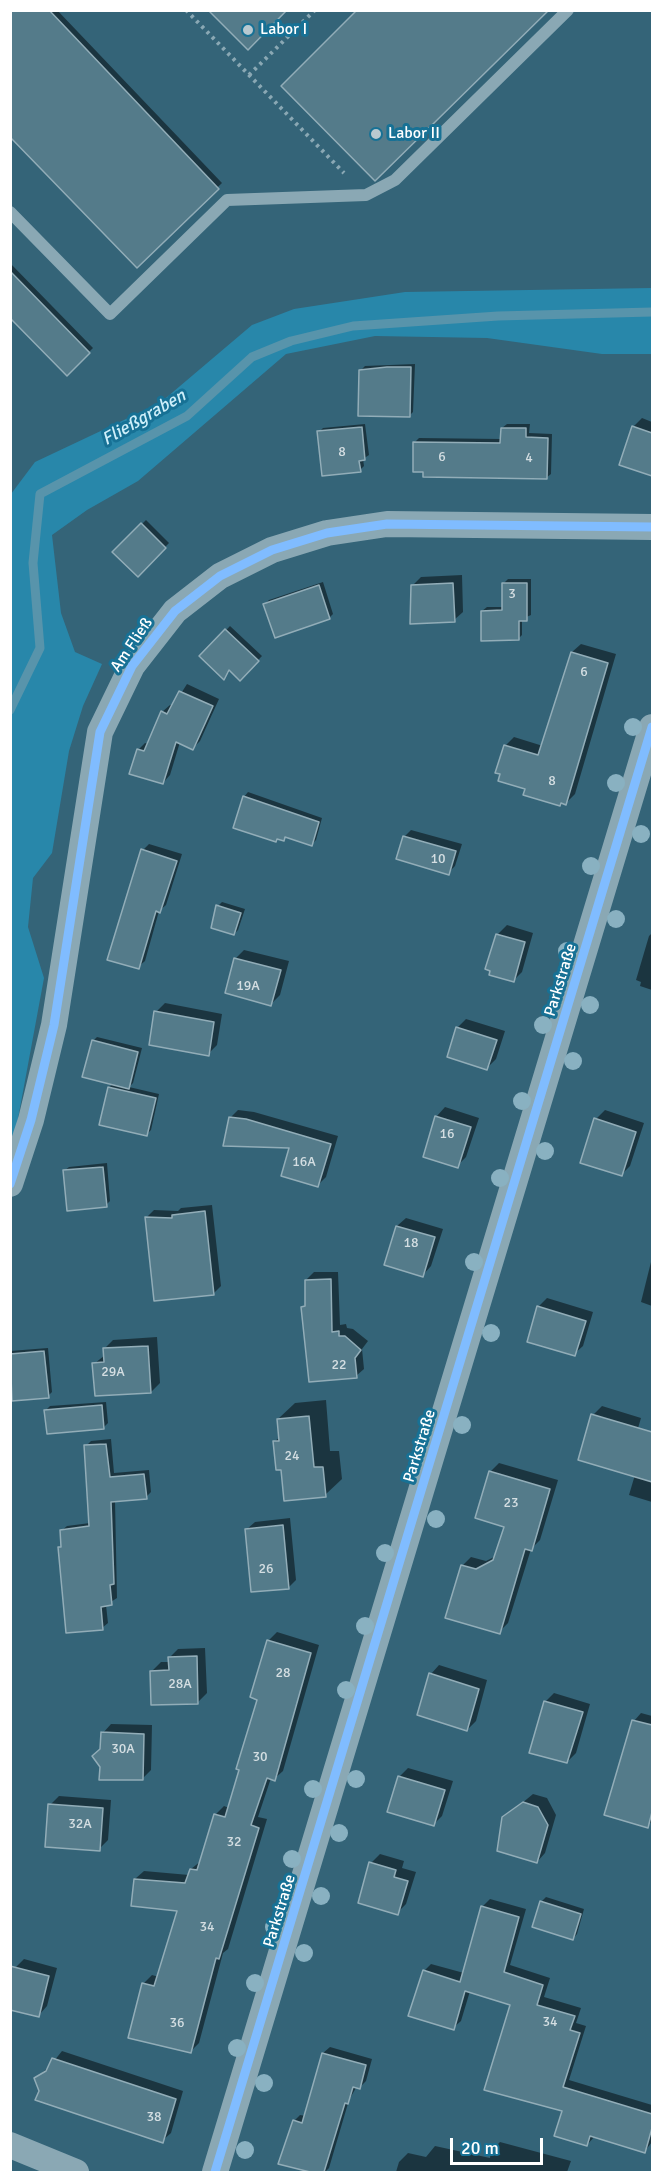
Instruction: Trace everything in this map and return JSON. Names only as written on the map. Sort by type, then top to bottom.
[{"type":"street","name":"Am Fließ","points":[[10,1184],[31,1120],[54,1025],[100,732],[132,666],[175,611],[219,576],[272,550],[327,533],[387,524],[652,527]]},
{"type":"street","name":"Parkstraße","points":[[215,2172],[652,727]]},
{"type":"street","points":[[10,2145],[76,2172]]},
{"type":"lane","points":[[10,212],[110,314],[227,200],[366,195],[395,180],[568,10]]},
{"type":"path","points":[[186,10],[366,195]]},
{"type":"path","points":[[249,75],[315,10]]},
{"type":"shaded area","points":[[652,288],[652,354],[602,354],[487,338],[375,336],[286,354],[138,481],[87,510],[52,535],[61,613],[75,652],[102,664],[83,706],[69,751],[52,853],[33,878],[28,927],[44,978],[17,1124],[11,1142],[11,494],[35,462],[160,403],[252,325],[294,309],[405,292]]},
{"type":"building","points":[[10,10],[49,10],[219,189],[137,268],[10,137]]},
{"type":"building","name":"Labor I","points":[[208,10],[287,10],[248,50]]},
{"type":"building","name":"Labor II","points":[[357,10],[549,10],[375,181],[281,86]]},
{"type":"building","points":[[10,271],[90,353],[67,376],[10,318]]},
{"type":"building","points":[[411,367],[410,417],[358,416],[359,370]]},
{"type":"building","points":[[632,426],[652,433],[652,476],[619,465]]},
{"type":"building","points":[[362,427],[365,460],[359,461],[361,472],[322,476],[317,431]]},
{"type":"building","points":[[501,428],[526,428],[526,437],[548,438],[547,479],[423,477],[423,472],[413,472],[413,442],[500,443]]},
{"type":"building","points":[[141,523],[166,548],[138,577],[112,552]]},
{"type":"building","points":[[453,583],[455,622],[410,624],[411,585]]},
{"type":"building","points":[[502,583],[527,583],[527,621],[519,621],[519,640],[481,641],[481,611],[502,610]]},
{"type":"building","points":[[319,585],[330,619],[275,638],[263,604]]},
{"type":"building","points":[[225,629],[259,661],[240,681],[229,670],[224,680],[199,656]]},
{"type":"building","points":[[571,652],[608,663],[566,805],[561,803],[560,806],[523,795],[525,789],[498,781],[500,774],[495,773],[504,745],[538,755]]},
{"type":"building","points":[[179,691],[213,706],[193,750],[176,742],[163,784],[129,774],[137,749],[144,751],[161,711],[167,714]]},
{"type":"building","points":[[243,796],[319,822],[312,846],[285,837],[284,841],[277,839],[276,842],[233,828]]},
{"type":"building","points":[[403,836],[456,851],[449,875],[396,859]]},
{"type":"building","points":[[141,849],[177,861],[160,913],[156,911],[139,969],[107,960]]},
{"type":"building","points":[[216,905],[241,913],[234,935],[211,928]]},
{"type":"building","points":[[496,934],[525,942],[514,982],[489,975],[490,971],[485,969]]},
{"type":"building","points":[[234,958],[281,970],[271,1006],[225,993]]},
{"type":"building","points":[[154,1011],[214,1022],[209,1056],[149,1045]]},
{"type":"building","points":[[456,1027],[497,1040],[487,1070],[447,1057]]},
{"type":"building","points":[[92,1040],[138,1052],[129,1089],[82,1077]]},
{"type":"building","points":[[108,1087],[156,1098],[147,1136],[99,1125]]},
{"type":"building","points":[[435,1116],[471,1127],[458,1168],[423,1157]]},
{"type":"building","points":[[229,1117],[246,1119],[331,1144],[318,1187],[281,1176],[289,1148],[223,1146]]},
{"type":"building","points":[[594,1118],[636,1132],[622,1176],[580,1163]]},
{"type":"building","points":[[103,1167],[107,1207],[67,1211],[63,1170]]},
{"type":"building","points":[[205,1211],[214,1295],[154,1301],[145,1217],[172,1218],[172,1215]]},
{"type":"building","points":[[396,1226],[435,1237],[423,1277],[384,1265]]},
{"type":"building","points":[[331,1279],[332,1332],[339,1331],[339,1336],[345,1336],[361,1350],[355,1358],[357,1378],[309,1382],[301,1307],[305,1306],[305,1280]]},
{"type":"building","points":[[537,1306],[586,1321],[575,1356],[527,1342]]},
{"type":"building","points":[[148,1346],[151,1393],[95,1396],[92,1363],[104,1362],[103,1348]]},
{"type":"building","points":[[44,1351],[49,1398],[12,1401],[10,1354]]},
{"type":"building","points":[[102,1405],[104,1429],[47,1434],[44,1410]]},
{"type":"building","points":[[591,1414],[652,1432],[652,1482],[578,1460]]},
{"type":"building","points":[[309,1416],[314,1467],[323,1467],[326,1497],[284,1501],[281,1470],[276,1470],[273,1441],[279,1441],[277,1419]]},
{"type":"building","points":[[106,1444],[110,1477],[144,1474],[147,1499],[111,1502],[114,1584],[110,1585],[112,1605],[101,1607],[103,1630],[66,1633],[58,1547],[61,1547],[60,1530],[89,1526],[84,1445]]},
{"type":"building","points":[[489,1471],[550,1489],[532,1551],[525,1549],[500,1634],[445,1618],[461,1565],[476,1569],[493,1560],[504,1527],[475,1518]]},
{"type":"building","points":[[283,1525],[289,1589],[251,1592],[245,1529]]},
{"type":"building","points":[[267,1640],[311,1653],[275,1781],[267,1778],[251,1825],[259,1828],[219,1959],[216,1958],[191,2053],[128,2038],[142,1983],[154,1986],[177,1911],[131,1906],[134,1879],[185,1883],[190,1869],[197,1870],[214,1814],[225,1817],[239,1770],[236,1769],[257,1700],[250,1697]]},
{"type":"building","points":[[197,1656],[198,1704],[151,1705],[150,1671],[169,1670],[168,1657]]},
{"type":"building","points":[[429,1673],[479,1689],[467,1731],[417,1715]]},
{"type":"building","points":[[544,1701],[583,1712],[567,1763],[529,1753]]},
{"type":"building","points":[[632,1720],[652,1725],[652,1812],[648,1828],[604,1815]]},
{"type":"building","points":[[101,1732],[144,1734],[143,1780],[99,1780],[100,1767],[92,1756],[100,1749]]},
{"type":"building","points":[[398,1776],[445,1790],[434,1826],[387,1812]]},
{"type":"building","points":[[523,1802],[538,1807],[548,1825],[537,1863],[497,1851],[502,1817]]},
{"type":"building","points":[[48,1804],[103,1808],[100,1851],[45,1847]]},
{"type":"building","points":[[369,1862],[396,1870],[394,1877],[408,1881],[398,1915],[358,1903]]},
{"type":"building","points":[[540,1901],[581,1914],[573,1940],[532,1927]]},
{"type":"building","points":[[481,1906],[519,1917],[504,1972],[543,1985],[537,2005],[575,2016],[570,2030],[580,2033],[563,2087],[652,2114],[652,2128],[645,2153],[590,2136],[587,2146],[554,2136],[562,2111],[484,2090],[510,2005],[465,1991],[454,2030],[408,2016],[423,1970],[460,1982]]},
{"type":"building","points":[[10,1966],[49,1976],[39,2017],[10,2010]]},
{"type":"building","points":[[322,2053],[366,2065],[360,2089],[353,2087],[348,2104],[345,2103],[324,2172],[310,2172],[278,2164],[293,2120],[302,2123]]},
{"type":"building","points":[[52,2058],[176,2099],[163,2143],[35,2100],[39,2091],[34,2078],[46,2071]]},
{"type":"waterway","name":"Fließgraben","points":[[10,710],[40,648],[33,563],[40,494],[187,416],[252,357],[291,341],[353,326],[498,316],[652,312]]},
{"type":"cycle path","points":[[10,1184],[31,1120],[54,1025],[100,732],[132,666],[175,611],[220,576],[272,550],[327,533],[387,524],[652,527]]},
{"type":"cycle path","points":[[215,2172],[652,727]]},
{"type":"place","name":"Labor I","points":[[248,30]]},
{"type":"place","name":"Labor II","points":[[376,134]]}]
